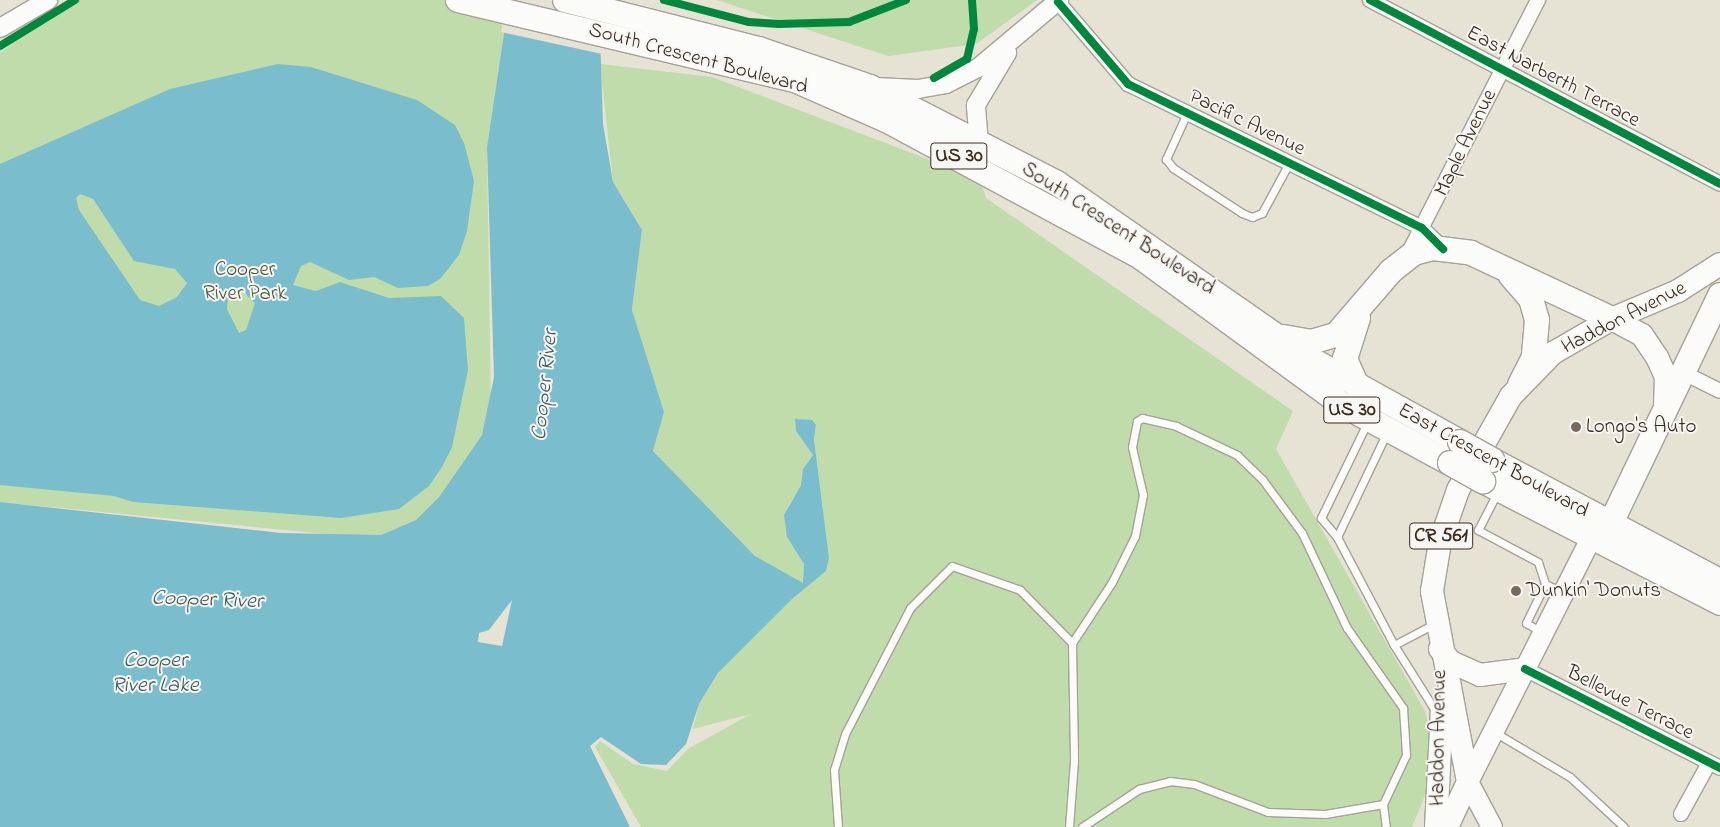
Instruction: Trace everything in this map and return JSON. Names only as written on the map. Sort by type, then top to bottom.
[{"type":"highway","name":"South Crescent Boulevard","points":[[458,0],[624,37],[796,81],[944,148],[1142,258],[1267,340]]},
{"type":"highway","name":"South Crescent Boulevard","points":[[565,0],[759,48],[870,87],[1056,183],[1246,315]]},
{"type":"highway","points":[[1267,340],[1298,342],[1324,340],[1346,327],[1405,258],[1444,249],[1471,253],[1612,319]]},
{"type":"highway","points":[[1505,270],[1531,299],[1538,320],[1534,357],[1520,385]]},
{"type":"highway","points":[[1610,525],[1720,295]]},
{"type":"highway","points":[[1357,386],[1345,360],[1362,307]]},
{"type":"highway","name":"East Crescent Boulevard","points":[[1246,315],[1267,340],[1379,424],[1455,452]]},
{"type":"highway","name":"East Crescent Boulevard","points":[[1267,340],[1357,386],[1491,477],[1591,539],[1720,602]]},
{"type":"highway","name":"East Crescent Boulevard","points":[[1491,477],[1610,525],[1720,581]]},
{"type":"main road","name":"Haddon Avenue","points":[[1446,827],[1468,782],[1440,649],[1436,623],[1433,571],[1447,518],[1488,432],[1520,385],[1553,353],[1612,319],[1678,291],[1720,264]]},
{"type":"main road","points":[[1612,319],[1642,335],[1657,357],[1666,377],[1665,408]]},
{"type":"main road","points":[[1657,357],[1682,372]]},
{"type":"main road","points":[[1492,827],[1468,782],[1494,733],[1542,632],[1591,539]]},
{"type":"main road","name":"Haddon Avenue","points":[[1436,827],[1442,721],[1440,649]]},
{"type":"main road","points":[[1440,649],[1451,662],[1480,676],[1525,669]]},
{"type":"street","points":[[0,28],[48,0]]},
{"type":"street","name":"East Narberth Terrace","points":[[1370,0],[1720,184]]},
{"type":"street","name":"Maple Avenue","points":[[1405,258],[1538,0]]},
{"type":"street","points":[[870,87],[918,89],[946,84],[978,68],[1017,38],[1058,1]]},
{"type":"street","name":"Pacific Avenue","points":[[1058,1],[1128,84],[1422,228],[1444,249]]},
{"type":"street","points":[[979,142],[976,105],[1017,38]]},
{"type":"street","points":[[1682,372],[1720,391]]},
{"type":"street","name":"Bellevue Terrace","points":[[1525,669],[1715,766]]},
{"type":"street","points":[[1681,814],[1715,766]]},
{"type":"lane","points":[[1187,113],[1166,158],[1173,168],[1242,213],[1252,216],[1262,212],[1289,163]]},
{"type":"lane","points":[[1069,827],[1074,761],[1072,643],[1112,582],[1135,536],[1143,494],[1132,447],[1137,421],[1142,418],[1176,426],[1237,455],[1262,479],[1302,532],[1347,628],[1403,708],[1406,755],[1383,804],[1386,827]]},
{"type":"lane","points":[[1337,537],[1379,424]]},
{"type":"lane","points":[[1379,424],[1321,518],[1337,537],[1394,645],[1442,721]]},
{"type":"lane","points":[[1491,477],[1478,530],[1538,562],[1545,584],[1526,623],[1542,632]]},
{"type":"lane","points":[[838,827],[834,770],[845,734],[910,608],[932,582],[952,566],[1020,590],[1072,643]]},
{"type":"lane","points":[[1545,584],[1563,592]]},
{"type":"lane","points":[[1394,645],[1436,623]]},
{"type":"lane","points":[[1494,733],[1570,777],[1624,827]]},
{"type":"lane","points":[[1082,827],[1139,789],[1170,781],[1194,784],[1268,812],[1325,814],[1383,804]]},
{"type":"green space","name":"Cooper River Park","points":[[71,0],[509,0],[487,147],[491,410],[482,435],[439,497],[416,520],[381,535],[357,537],[0,502],[0,53]]},
{"type":"green space","points":[[717,0],[1037,0],[976,44],[888,56]]},
{"type":"green space","points":[[600,64],[712,77],[980,179],[986,198],[1293,411],[1276,449],[1425,711],[1438,764],[1412,827],[641,827],[595,747],[600,741],[633,764],[667,771],[688,749],[751,714],[693,729],[699,704],[718,673],[792,598],[826,571],[829,558],[814,439],[816,425],[796,431],[813,455],[803,469],[801,485],[788,507],[806,574],[806,581],[799,584],[755,556],[653,451],[664,412],[632,310],[642,230],[613,182]]},
{"type":"water","name":"Cooper River Lake","points":[[509,0],[599,6],[603,124],[613,182],[642,230],[632,310],[664,412],[653,451],[755,556],[803,583],[804,564],[787,537],[784,515],[801,485],[803,469],[813,455],[796,431],[795,419],[812,420],[816,425],[814,439],[829,558],[826,571],[792,599],[718,673],[699,704],[686,744],[666,765],[641,764],[601,737],[590,746],[630,827],[0,827],[0,502],[281,533],[381,535],[416,520],[439,497],[482,435],[494,377],[487,147]],"holes":[[[512,600],[502,646],[478,642],[479,633],[489,630]]]},
{"type":"water","name":"Cooper River Park","points":[[278,64],[311,67],[417,100],[455,125],[464,143],[474,181],[467,231],[459,255],[440,279],[428,286],[398,288],[374,277],[349,280],[310,262],[301,266],[293,285],[316,291],[340,282],[389,298],[441,296],[464,318],[468,370],[452,447],[442,467],[429,486],[399,509],[341,518],[133,502],[114,496],[0,485],[0,164],[170,89]],"holes":[[[80,194],[93,199],[134,261],[175,269],[187,283],[177,297],[159,306],[140,300],[79,210],[76,198]],[[234,292],[244,292],[255,303],[246,330],[239,333],[227,309],[228,296]]]},
{"type":"pier","points":[[507,0],[602,0],[602,54],[501,32]]},
{"type":"cycle path","points":[[0,46],[75,0]]},
{"type":"cycle path","points":[[664,0],[749,22],[779,24],[849,22],[906,0]]},
{"type":"cycle path","points":[[934,78],[967,59],[974,29],[972,0]]},
{"type":"cycle path","points":[[1370,0],[1720,184]]},
{"type":"cycle path","points":[[1058,2],[1128,84],[1422,228],[1443,249]]},
{"type":"cycle path","points":[[1525,669],[1720,768]]},
{"type":"place","name":"Longo's Auto","points":[[1576,427]]},
{"type":"place","name":"Dunkin' Donuts","points":[[1516,591]]},
{"type":"water label","name":"Cooper River","points":[[546,385]]},
{"type":"water label","name":"Cooper River","points":[[207,601]]}]
